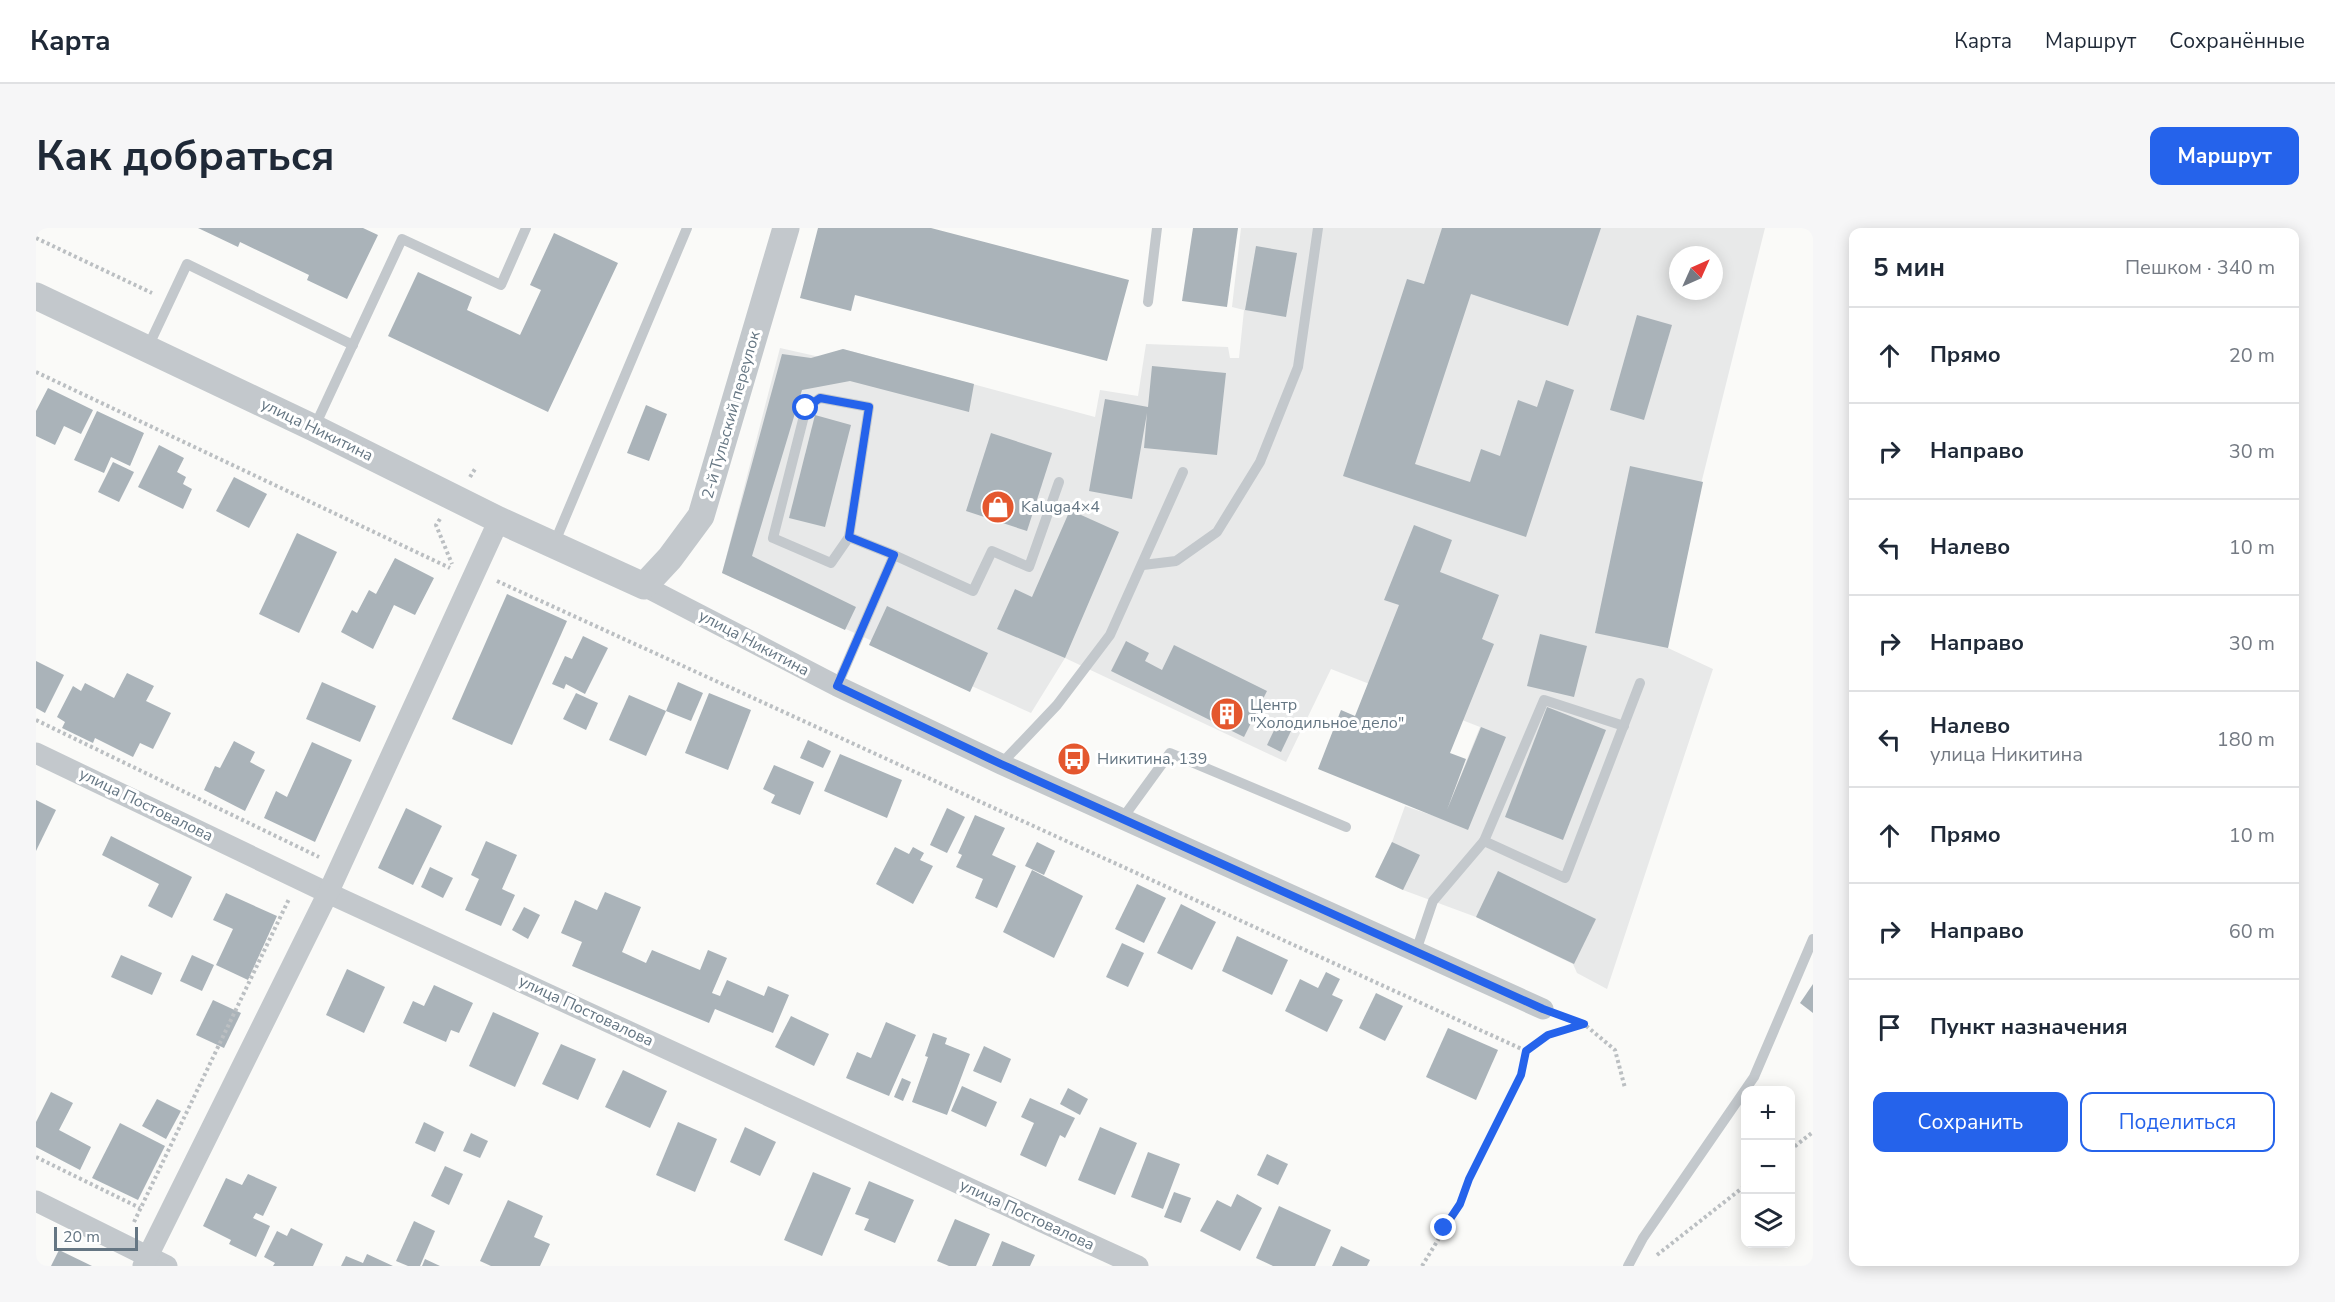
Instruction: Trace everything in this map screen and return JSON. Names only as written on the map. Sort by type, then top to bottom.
[{"type":"street","name":"2-й Тульский переулок","points":[[644,586],[670,558],[701,516],[786,228]]},
{"type":"street","name":"улица Никитина","points":[[36,296],[314,428],[499,520],[644,586],[837,686],[1001,764],[1543,1009]]},
{"type":"street","points":[[145,1261],[328,893],[499,520]]},
{"type":"street","name":"улица Постовалова","points":[[36,753],[328,893],[1138,1266]]},
{"type":"street","points":[[36,1201],[145,1261],[166,1266]]},
{"type":"lane","points":[[314,428],[402,239],[501,285],[526,228]]},
{"type":"lane","points":[[554,544],[687,228]]},
{"type":"lane","points":[[1148,302],[1157,228]]},
{"type":"lane","points":[[1143,565],[1176,561],[1217,532],[1260,462],[1298,367],[1318,228]]},
{"type":"lane","points":[[147,349],[188,264],[353,345]]},
{"type":"lane","points":[[820,398],[869,407],[849,537],[831,563],[773,538],[806,408],[820,398]]},
{"type":"lane","points":[[1001,764],[1057,705],[1110,635],[1183,472]]},
{"type":"lane","points":[[849,537],[973,591],[992,552],[1029,567],[1059,482]]},
{"type":"lane","points":[[837,686],[894,555]]},
{"type":"lane","points":[[1485,842],[1565,879],[1640,683]]},
{"type":"lane","points":[[1416,951],[1433,901],[1485,842],[1544,700],[1624,726]]},
{"type":"lane","points":[[1122,819],[1170,753],[1346,827]]},
{"type":"lane","points":[[1628,1266],[1643,1238],[1754,1077],[1813,939]]},
{"type":"path","points":[[36,238],[160,297]]},
{"type":"path","points":[[36,372],[455,570],[477,571],[1526,1051]]},
{"type":"path","points":[[36,720],[325,860]]},
{"type":"path","points":[[1543,1009],[1584,1024],[1615,1050],[1625,1088]]},
{"type":"path","points":[[1422,1266],[1460,1204],[1469,1179],[1521,1075],[1526,1051],[1548,1035],[1584,1024]]},
{"type":"path","points":[[1795,1147],[1813,1132]]},
{"type":"path","points":[[36,1157],[140,1208]]},
{"type":"path","points":[[1656,1256],[1741,1189]]},
{"type":"shaded area","points":[[1241,228],[1765,228],[1694,512],[1676,519],[1668,648],[1713,669],[1607,989],[1577,973],[1573,964],[1476,917],[1375,877],[1392,842],[1405,806],[1443,819],[1480,727],[1331,669],[1286,762],[1065,658],[1031,713],[722,573],[780,348],[820,357],[843,349],[1095,417],[1100,390],[1138,396],[1146,344],[1228,347],[1230,358],[1239,358],[1244,310],[1232,307]]},
{"type":"building","points":[[198,228],[363,228],[378,235],[347,299],[307,280],[309,275],[240,242],[238,247]]},
{"type":"building","points":[[818,228],[931,228],[1129,280],[1107,361],[855,295],[851,311],[800,298]]},
{"type":"building","points":[[1193,228],[1238,228],[1227,307],[1182,301]]},
{"type":"building","points":[[1442,228],[1601,228],[1568,326],[1471,294],[1415,464],[1470,482],[1481,449],[1500,456],[1518,400],[1537,407],[1546,380],[1574,390],[1526,537],[1343,476],[1407,279],[1424,284]]},
{"type":"building","points":[[554,233],[618,263],[548,412],[388,336],[418,272],[472,297],[467,310],[520,335],[541,290],[530,285]]},
{"type":"building","points":[[1256,246],[1297,253],[1286,317],[1245,310]]},
{"type":"building","points":[[1637,315],[1672,325],[1644,420],[1610,410]]},
{"type":"building","points":[[843,349],[974,384],[969,412],[850,381],[802,390],[752,556],[856,607],[845,630],[722,573],[782,354],[811,358]]},
{"type":"building","points":[[1152,366],[1226,373],[1217,455],[1144,448],[1147,413],[1132,499],[1089,491],[1105,399],[1148,407]]},
{"type":"building","points":[[48,388],[93,410],[81,434],[64,426],[55,445],[36,436],[36,411]]},
{"type":"building","points":[[646,405],[667,414],[649,461],[627,453]]},
{"type":"building","points":[[97,411],[144,433],[130,466],[111,457],[104,473],[74,460]]},
{"type":"building","points":[[815,415],[851,425],[825,527],[789,518]]},
{"type":"building","points":[[991,433],[1052,453],[1027,531],[966,511]]},
{"type":"building","points":[[159,445],[184,458],[177,472],[186,477],[183,484],[192,489],[183,509],[138,487]]},
{"type":"building","points":[[113,462],[134,472],[119,502],[98,492]]},
{"type":"building","points":[[1630,466],[1703,482],[1668,648],[1595,633]]},
{"type":"building","points":[[234,477],[267,494],[249,528],[216,511]]},
{"type":"building","points":[[1070,510],[1119,532],[1065,658],[997,629],[1015,589],[1032,597]]},
{"type":"building","points":[[1414,525],[1452,540],[1440,572],[1499,595],[1482,639],[1494,644],[1450,753],[1466,759],[1447,810],[1481,727],[1506,737],[1468,830],[1318,769],[1341,710],[1355,716],[1399,605],[1384,600]]},
{"type":"building","points":[[297,533],[337,552],[299,633],[259,614]]},
{"type":"building","points":[[395,558],[434,578],[415,615],[394,605],[373,649],[341,632],[352,610],[357,613],[369,590],[376,594]]},
{"type":"building","points":[[507,594],[567,621],[512,745],[452,719]]},
{"type":"building","points":[[887,606],[988,653],[970,692],[869,645]]},
{"type":"building","points":[[1540,634],[1587,646],[1574,697],[1527,686]]},
{"type":"building","points":[[583,636],[608,648],[585,694],[566,684],[564,689],[552,684],[565,656],[572,659]]},
{"type":"building","name":"Центр \"Холодильное дело\"","points":[[1126,641],[1149,653],[1145,661],[1162,670],[1174,645],[1267,691],[1244,737],[1111,671]]},
{"type":"building","points":[[36,661],[64,675],[45,713],[36,708]]},
{"type":"building","points":[[127,673],[154,686],[146,701],[171,713],[153,749],[140,743],[133,757],[95,738],[93,743],[62,728],[65,722],[57,717],[73,686],[81,691],[85,683],[114,698]]},
{"type":"building","points":[[322,682],[376,706],[360,742],[306,719]]},
{"type":"building","points":[[678,682],[703,693],[691,721],[666,711]]},
{"type":"building","points":[[576,693],[598,703],[586,730],[563,719]]},
{"type":"building","points":[[709,693],[751,710],[728,770],[685,753]]},
{"type":"building","points":[[629,695],[666,711],[646,756],[609,740]]},
{"type":"building","points":[[1547,707],[1606,730],[1563,840],[1505,817]]},
{"type":"building","points":[[1277,724],[1291,731],[1281,752],[1267,745]]},
{"type":"building","points":[[808,740],[831,751],[823,768],[800,758]]},
{"type":"building","points":[[234,741],[255,752],[250,762],[265,770],[245,811],[204,790],[215,766],[220,768]]},
{"type":"building","points":[[312,742],[352,760],[315,842],[264,818],[276,791],[287,797]]},
{"type":"building","points":[[840,754],[902,780],[887,818],[824,791]]},
{"type":"building","points":[[774,765],[814,782],[800,815],[771,803],[775,795],[763,789]]},
{"type":"building","points":[[36,800],[56,810],[36,851]]},
{"type":"building","points":[[406,808],[442,826],[413,885],[378,868]]},
{"type":"building","points":[[947,808],[965,817],[947,853],[930,845]]},
{"type":"building","points":[[975,815],[1005,828],[992,855],[1016,866],[997,908],[975,898],[983,879],[956,867],[962,855],[958,853]]},
{"type":"building","points":[[111,836],[192,877],[172,918],[148,906],[159,884],[102,855]]},
{"type":"building","points":[[486,841],[517,855],[502,889],[515,895],[501,926],[465,910],[479,879],[471,875]]},
{"type":"building","points":[[1037,842],[1055,851],[1044,875],[1025,866]]},
{"type":"building","points":[[1392,842],[1420,855],[1403,890],[1375,877]]},
{"type":"building","points":[[895,847],[909,854],[913,847],[924,853],[920,860],[933,866],[913,904],[876,884]]},
{"type":"building","points":[[430,867],[453,878],[443,898],[421,887]]},
{"type":"building","points":[[1032,870],[1083,896],[1054,958],[1003,932]]},
{"type":"building","points":[[1498,871],[1596,919],[1574,964],[1476,917]]},
{"type":"building","points":[[1137,884],[1166,898],[1144,943],[1115,929]]},
{"type":"building","points":[[605,892],[641,907],[622,952],[646,963],[652,950],[700,970],[708,950],[727,958],[712,993],[720,996],[727,980],[764,996],[768,986],[789,995],[773,1033],[715,1009],[709,1023],[572,966],[582,942],[561,933],[575,900],[597,910]]},
{"type":"building","points":[[226,893],[277,916],[248,980],[216,965],[233,929],[213,920]]},
{"type":"building","points":[[1181,904],[1216,922],[1192,970],[1157,953]]},
{"type":"building","points":[[524,907],[540,915],[528,939],[512,930]]},
{"type":"building","points":[[1237,936],[1288,960],[1272,995],[1222,971]]},
{"type":"building","points":[[1122,943],[1144,953],[1128,987],[1106,977]]},
{"type":"building","points":[[121,955],[162,973],[152,995],[111,977]]},
{"type":"building","points":[[192,955],[214,965],[202,991],[180,981]]},
{"type":"building","points":[[347,969],[385,987],[364,1033],[326,1015]]},
{"type":"building","points":[[1326,972],[1340,979],[1332,995],[1343,1000],[1327,1032],[1285,1011],[1300,979],[1318,988]]},
{"type":"building","points":[[1813,984],[1813,1013],[1800,1003]]},
{"type":"building","points":[[434,985],[473,1003],[459,1033],[451,1030],[446,1042],[403,1023],[413,1001],[424,1006]]},
{"type":"building","points":[[1376,993],[1403,1006],[1385,1041],[1359,1028]]},
{"type":"building","points":[[213,1000],[241,1013],[224,1048],[196,1035]]},
{"type":"building","points":[[493,1012],[539,1033],[515,1087],[469,1066]]},
{"type":"building","points":[[791,1016],[829,1034],[814,1066],[775,1047]]},
{"type":"building","points":[[886,1022],[916,1035],[889,1096],[846,1078],[857,1052],[871,1058]]},
{"type":"building","points":[[1448,1028],[1498,1050],[1476,1100],[1426,1077]]},
{"type":"building","points":[[933,1033],[947,1038],[945,1044],[970,1054],[947,1115],[912,1102],[928,1057],[925,1056]]},
{"type":"building","points":[[561,1044],[596,1059],[578,1100],[542,1084]]},
{"type":"building","points":[[984,1046],[1011,1059],[1001,1083],[973,1071]]},
{"type":"building","points":[[623,1070],[667,1091],[650,1128],[605,1107]]},
{"type":"building","points":[[902,1078],[911,1082],[903,1101],[894,1097]]},
{"type":"building","points":[[962,1086],[997,1102],[986,1127],[951,1111]]},
{"type":"building","points":[[1068,1088],[1088,1099],[1080,1115],[1060,1104]]},
{"type":"building","points":[[51,1092],[73,1103],[59,1130],[91,1147],[80,1170],[36,1147],[36,1122]]},
{"type":"building","points":[[1030,1098],[1075,1118],[1065,1138],[1060,1135],[1046,1167],[1020,1155],[1034,1123],[1021,1117]]},
{"type":"building","points":[[157,1099],[181,1111],[166,1139],[142,1126]]},
{"type":"building","points":[[424,1122],[444,1132],[435,1152],[415,1143]]},
{"type":"building","points":[[678,1122],[717,1139],[695,1192],[656,1175]]},
{"type":"building","points":[[120,1123],[165,1146],[138,1200],[92,1178]]},
{"type":"building","points":[[745,1127],[776,1142],[760,1176],[730,1162]]},
{"type":"building","points":[[1100,1127],[1137,1143],[1115,1195],[1078,1180]]},
{"type":"building","points":[[471,1133],[488,1141],[480,1158],[463,1151]]},
{"type":"building","points":[[1148,1152],[1180,1164],[1163,1209],[1131,1197]]},
{"type":"building","points":[[1267,1154],[1288,1164],[1278,1185],[1257,1175]]},
{"type":"building","points":[[445,1166],[463,1174],[449,1205],[431,1196]]},
{"type":"building","points":[[813,1172],[851,1188],[822,1256],[784,1240]]},
{"type":"building","points":[[248,1174],[277,1187],[263,1216],[256,1213],[253,1218],[270,1226],[256,1257],[229,1244],[231,1240],[203,1226],[226,1178],[242,1185]]},
{"type":"building","points":[[869,1181],[914,1200],[895,1243],[864,1230],[869,1219],[855,1214]]},
{"type":"building","points":[[1174,1192],[1191,1198],[1181,1223],[1164,1217]]},
{"type":"building","points":[[1237,1194],[1262,1208],[1240,1251],[1200,1231],[1217,1200],[1231,1207]]},
{"type":"building","points":[[508,1200],[543,1216],[534,1237],[550,1244],[540,1266],[491,1266],[480,1261]]},
{"type":"building","points":[[1279,1206],[1331,1230],[1315,1266],[1273,1266],[1256,1258]]},
{"type":"building","points":[[955,1219],[990,1234],[976,1266],[949,1266],[937,1261]]},
{"type":"building","points":[[414,1221],[435,1231],[420,1266],[408,1266],[396,1261]]},
{"type":"building","points":[[291,1228],[323,1244],[313,1266],[273,1266],[275,1263],[264,1257],[277,1231],[287,1236]]},
{"type":"building","points":[[1002,1241],[1035,1255],[1030,1266],[992,1266]]},
{"type":"building","points":[[1341,1246],[1370,1260],[1367,1266],[1332,1266]]},
{"type":"building","points":[[59,1250],[92,1266],[51,1266]]},
{"type":"building","points":[[367,1254],[393,1266],[341,1266],[346,1256],[363,1263]]},
{"type":"building","points":[[425,1259],[440,1266],[422,1266]]},
{"type":"place","name":"Kaluga4×4","points":[[998,507]]},
{"type":"place","name":"Центр \"Холодильное дело\"","points":[[1227,714]]},
{"type":"place","name":"Никитина, 139","points":[[1074,759]]},
{"type":"route","points":[[806,408],[820,398],[869,407],[849,537],[894,555],[837,686],[1122,819],[1543,1009],[1584,1024],[1548,1035],[1526,1051],[1521,1075],[1469,1179],[1460,1204],[1444,1228]]}]
